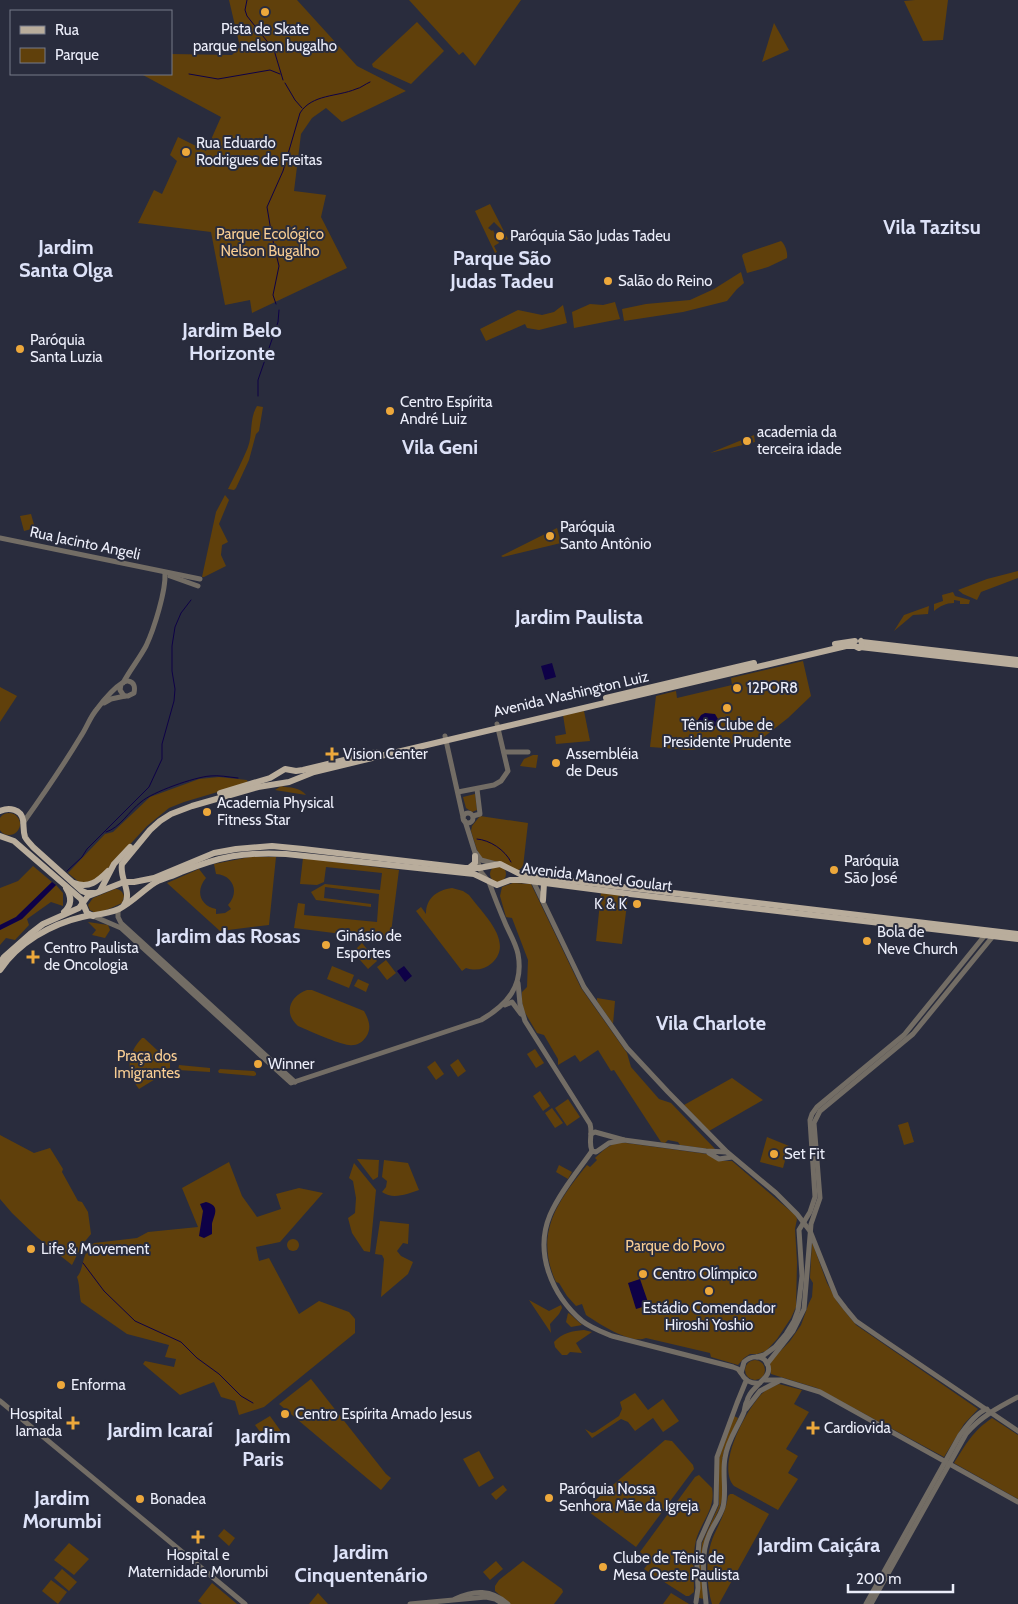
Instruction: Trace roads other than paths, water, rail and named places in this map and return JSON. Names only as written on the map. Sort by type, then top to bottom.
[{"type":"main road","name":"Avenida Washington Luiz","points":[[293,770],[303,770],[497,726],[802,652],[858,644],[1018,660]]},
{"type":"main road","name":"Avenida Washington Luiz","points":[[858,644],[1018,665]]},
{"type":"main road","name":"Avenida Washington Luiz","points":[[293,780],[314,772],[445,738]]},
{"type":"main road","points":[[67,883],[80,885],[99,881],[148,828],[170,810],[270,778],[285,769],[293,770],[295,775],[293,780],[289,782],[258,787],[194,803],[160,821],[150,830],[122,864],[121,868],[128,897],[121,908]]},
{"type":"main road","points":[[281,772],[281,778],[285,782]]},
{"type":"main road","points":[[1,810],[12,809],[20,814],[27,840],[81,899],[87,913],[93,916]]},
{"type":"main road","points":[[3,837],[12,838],[18,835],[23,825]]},
{"type":"main road","points":[[3,837],[14,841],[67,883],[87,893],[98,892]]},
{"type":"main road","points":[[0,963],[4,957],[43,924],[79,908],[88,896],[124,882],[154,878],[214,853],[236,849],[262,847],[303,849],[469,868],[497,865],[508,872],[505,882]]},
{"type":"main road","name":"Avenida Manoel Goulart","points":[[93,916],[99,916],[121,908],[135,900],[156,882],[208,861],[247,854],[286,854],[474,874],[497,885],[514,880],[531,879],[1018,939]]},
{"type":"main road","points":[[469,868],[475,863],[475,856]]},
{"type":"main road","points":[[98,892],[114,864]]},
{"type":"main road","points":[[489,882],[488,871],[497,865]]},
{"type":"main road","name":"Avenida Manoel Goulart","points":[[497,865],[544,883],[989,934],[1000,932],[1018,934]]},
{"type":"main road","points":[[59,916],[67,910],[71,902],[67,883]]},
{"type":"main road","points":[[543,900],[544,883]]},
{"type":"main road","points":[[0,970],[9,958],[44,931],[80,918],[93,916]]},
{"type":"street","name":"Rua Jacinto Angeli","points":[[0,538],[200,579]]},
{"type":"street","name":"Rua Jacinto Angeli","points":[[165,573],[198,586]]},
{"type":"street","points":[[23,825],[96,710],[122,683],[147,644],[160,603],[165,573]]},
{"type":"street","points":[[101,704],[111,699],[130,696],[134,693],[135,689],[131,677],[133,667]]},
{"type":"street","points":[[122,683],[129,681],[133,684]]},
{"type":"street","points":[[122,683],[120,690],[125,696]]},
{"type":"street","points":[[459,795],[499,783],[508,771],[497,726]]},
{"type":"street","points":[[445,738],[464,819],[480,872],[489,882],[518,952],[520,968],[518,980],[511,996],[502,1006]]},
{"type":"street","points":[[504,752],[528,752]]},
{"type":"street","points":[[464,819],[468,823],[472,816],[480,814],[477,789]]},
{"type":"street","points":[[459,795],[463,807],[472,816]]},
{"type":"street","points":[[20,814],[32,811]]},
{"type":"street","points":[[469,835],[472,816]]},
{"type":"street","points":[[473,848],[481,860],[497,865]]},
{"type":"street","points":[[531,879],[543,900],[584,988],[628,1048],[729,1154],[804,1221],[810,1231],[836,1296],[856,1321],[1018,1431]]},
{"type":"street","points":[[121,908],[118,917],[121,923],[293,1083]]},
{"type":"street","points":[[93,916],[121,928],[293,1083]]},
{"type":"street","points":[[757,1357],[766,1354],[780,1340],[794,1321],[798,1310],[802,1276],[799,1230],[810,1212],[814,1197],[809,1127],[812,1114],[817,1107],[904,1035],[989,934]]},
{"type":"street","points":[[767,1364],[800,1321],[804,1309],[811,1224],[820,1198],[814,1122],[817,1116],[913,1034],[989,934]]},
{"type":"street","points":[[518,980],[520,1004],[525,1021]]},
{"type":"street","points":[[293,1083],[481,1020],[502,1006],[512,1002],[590,1124],[589,1144],[592,1151]]},
{"type":"street","points":[[591,1134],[595,1132],[624,1140],[729,1154]]},
{"type":"street","points":[[600,1150],[604,1142],[601,1134]]},
{"type":"street","points":[[592,1151],[596,1152],[609,1143],[624,1140]]},
{"type":"street","points":[[592,1151],[556,1203],[546,1228],[544,1244],[546,1266],[550,1276],[562,1299],[583,1321],[612,1336],[733,1366],[738,1369],[746,1381],[751,1383],[781,1380],[820,1392],[1018,1502]]},
{"type":"street","points":[[706,1603],[705,1550],[725,1496],[724,1461],[726,1451],[749,1396],[768,1374],[767,1364],[764,1360],[752,1356],[744,1362],[741,1373]]},
{"type":"street","points":[[733,1412],[737,1414],[744,1411],[760,1391],[781,1380]]},
{"type":"street","points":[[696,1603],[700,1542],[716,1504],[717,1457],[746,1381]]},
{"type":"street","points":[[871,1604],[948,1464],[960,1435],[982,1411],[989,1411],[1018,1397]]},
{"type":"street","points":[[0,1401],[244,1604]]},
{"type":"street","points":[[736,1403],[741,1404],[744,1411]]},
{"type":"street","points":[[866,1604],[948,1464]]},
{"type":"street","points":[[454,1599],[484,1592],[495,1594],[508,1604]]},
{"type":"street","points":[[410,1604],[486,1597],[495,1599],[502,1604]]},
{"type":"street","points":[[696,1603],[701,1600],[706,1603]]},
{"type":"waterway","points":[[247,0],[245,10],[247,16],[274,50],[283,80]]},
{"type":"waterway","points":[[189,74],[218,79],[270,70],[280,74]]},
{"type":"waterway","points":[[272,237],[267,207],[283,171],[300,113],[311,102],[349,92],[370,82]]},
{"type":"waterway","points":[[285,83],[302,108]]},
{"type":"waterway","points":[[273,241],[279,266],[273,295],[276,304]]},
{"type":"waterway","points":[[258,396],[258,380],[278,322],[279,310]]},
{"type":"waterway","points":[[67,871],[149,787],[162,759],[162,744],[174,701],[172,646],[175,627],[181,613],[191,600]]},
{"type":"waterway","points":[[106,832],[116,827],[141,802],[164,790],[203,777],[238,778]]},
{"type":"waterway","points":[[477,839],[497,846],[511,862]]},
{"type":"waterway","points":[[83,1263],[104,1291],[135,1321],[181,1342],[197,1358],[219,1374],[241,1396],[253,1403]]},
{"type":"place","name":"Pista de Skate parque nelson bugalho","points":[[265,12]]},
{"type":"place","name":"Rua Eduardo Rodrigues de Freitas","points":[[186,152]]},
{"type":"place","name":"Paróquia São Judas Tadeu","points":[[500,236]]},
{"type":"place","name":"Salão do Reino","points":[[608,281]]},
{"type":"place","name":"Paróquia Santa Luzia","points":[[20,349]]},
{"type":"place","name":"Centro Espírita André Luiz","points":[[390,411]]},
{"type":"place","name":"academia da terceira idade","points":[[747,441]]},
{"type":"place","name":"Paróquia Santo Antônio","points":[[550,536]]},
{"type":"place","name":"12POR8","points":[[737,688]]},
{"type":"place","name":"Tênis Clube de Presidente Prudente","points":[[727,708]]},
{"type":"place","name":"Vision Center","points":[[332,754]]},
{"type":"place","name":"Assembléia de Deus","points":[[556,763]]},
{"type":"place","name":"Academia Physical Fitness Star","points":[[207,812]]},
{"type":"place","name":"Paróquia São José","points":[[834,870]]},
{"type":"place","name":"K & K","points":[[637,904]]},
{"type":"place","name":"Bola de Neve Church","points":[[867,941]]},
{"type":"place","name":"Ginásio de Esportes","points":[[326,945]]},
{"type":"place","name":"Centro Paulista de Oncologia","points":[[33,957]]},
{"type":"place","name":"Winner","points":[[258,1064]]},
{"type":"place","name":"Set Fit","points":[[774,1154]]},
{"type":"place","name":"Life & Movement","points":[[31,1249]]},
{"type":"place","name":"Centro Olímpico","points":[[643,1274]]},
{"type":"place","name":"Estádio Comendador Hiroshi Yoshio","points":[[709,1291]]},
{"type":"place","name":"Enforma","points":[[61,1385]]},
{"type":"place","name":"Centro Espírita Amado Jesus","points":[[285,1414]]},
{"type":"place","name":"Hospital Iamada","points":[[73,1423]]},
{"type":"place","name":"Cardiovida","points":[[813,1428]]},
{"type":"place","name":"Paróquia Nossa Senhora Mãe da Igreja","points":[[549,1498]]},
{"type":"place","name":"Bonadea","points":[[140,1499]]},
{"type":"place","name":"Hospital e Maternidade Morumbi","points":[[198,1537]]},
{"type":"place","name":"Clube de Tênis de Mesa Oeste Paulista","points":[[603,1567]]},
{"type":"district","name":"Vila Tazitsu","points":[[932,227]]},
{"type":"district","name":"Jardim Santa Olga","points":[[66,258]]},
{"type":"district","name":"Parque São Judas Tadeu","points":[[502,270]]},
{"type":"district","name":"Jardim Belo Horizonte","points":[[232,342]]},
{"type":"district","name":"Vila Geni","points":[[440,447]]},
{"type":"district","name":"Jardim Paulista","points":[[579,617]]},
{"type":"district","name":"Jardim das Rosas","points":[[228,936]]},
{"type":"district","name":"Vila Charlote","points":[[711,1023]]},
{"type":"district","name":"Jardim Icaraí","points":[[160,1430]]},
{"type":"district","name":"Jardim Paris","points":[[263,1448]]},
{"type":"district","name":"Jardim Morumbi","points":[[62,1510]]},
{"type":"district","name":"Jardim Caiçára","points":[[819,1545]]},
{"type":"district","name":"Jardim Cinquentenário","points":[[361,1564]]},
{"type":"park label","name":"Parque Ecológico Nelson Bugalho","points":[[270,242]]},
{"type":"park label","name":"Praça dos Imigrantes","points":[[147,1064]]},
{"type":"park label","name":"Parque do Povo","points":[[675,1246]]}]
